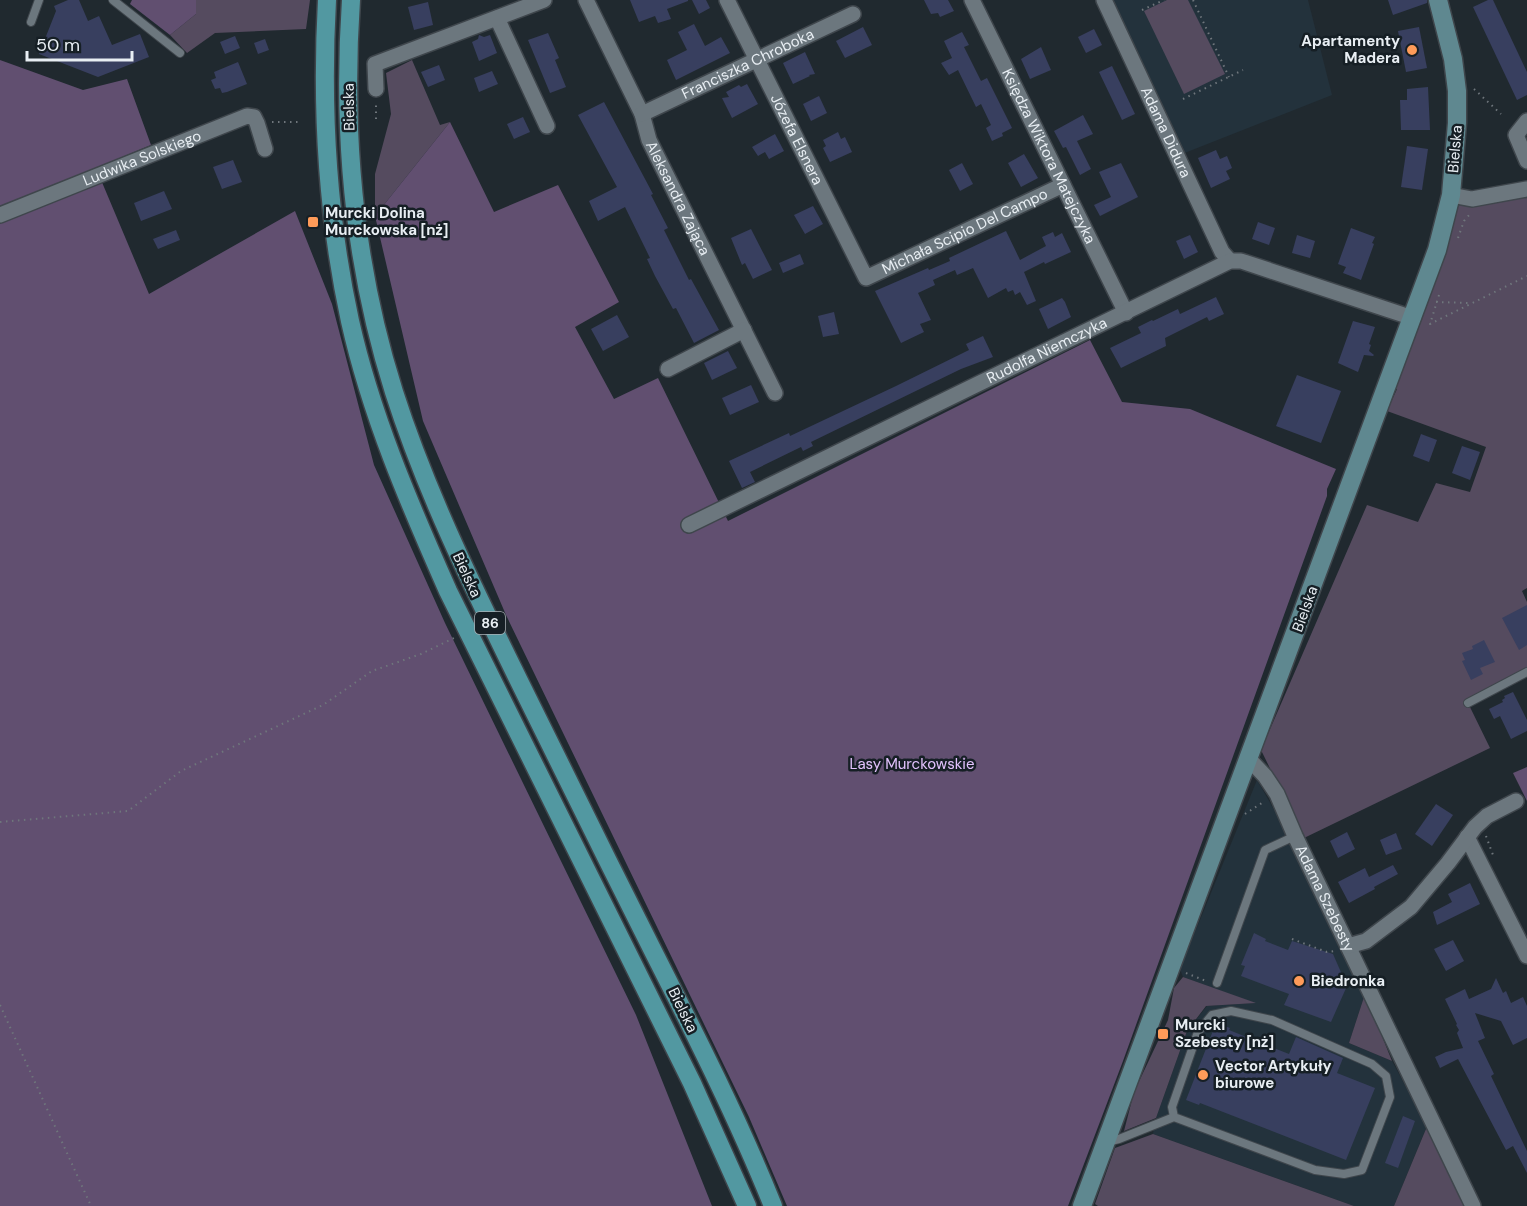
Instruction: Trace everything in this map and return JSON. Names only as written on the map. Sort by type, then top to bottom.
[{"type":"main road","name":"Bielska","points":[[327,0],[324,96],[332,222],[350,322],[371,398],[398,475],[448,591],[692,1083],[747,1206]]},
{"type":"main road","name":"Bielska","points":[[351,0],[348,113],[357,219],[373,311],[408,434],[428,487],[471,584],[711,1068],[773,1206]]},
{"type":"street","points":[[376,89],[375,64],[544,0]]},
{"type":"street","name":"Aleksandra Zająca","points":[[586,0],[642,114],[649,140],[775,393]]},
{"type":"street","name":"Józefa Elsnera","points":[[727,0],[866,278]]},
{"type":"street","name":"Księdza Wiktora Matejczyka","points":[[972,0],[1126,313]]},
{"type":"street","name":"Adama Didura","points":[[1104,0],[1222,252],[1230,261]]},
{"type":"street","name":"Bielska","points":[[1082,1206],[1437,250],[1451,195],[1457,123],[1457,91],[1453,58],[1438,0]]},
{"type":"street","name":"Franciszka Chroboka","points":[[642,114],[854,14]]},
{"type":"street","points":[[497,18],[547,126]]},
{"type":"street","name":"Ludwika Solskiego","points":[[0,215],[247,116],[254,117],[265,149]]},
{"type":"street","points":[[1527,120],[1516,135],[1527,161]]},
{"type":"street","name":"Michała Scipio Del Campo","points":[[866,278],[1063,185]]},
{"type":"street","points":[[1451,195],[1472,199],[1527,189]]},
{"type":"street","points":[[1230,261],[1241,261],[1413,318]]},
{"type":"street","name":"Rudolfa Niemczyka","points":[[689,525],[1230,261]]},
{"type":"street","points":[[668,369],[744,330]]},
{"type":"street","name":"Adama Szebesty","points":[[1249,759],[1265,776],[1277,794],[1341,949],[1473,1206]]},
{"type":"street","points":[[1341,949],[1366,941],[1410,907],[1487,816],[1516,801]]},
{"type":"street","points":[[1467,837],[1527,956]]},
{"type":"lane","points":[[31,22],[39,0]]},
{"type":"lane","points":[[113,0],[180,53]]},
{"type":"lane","points":[[1468,703],[1527,672]]},
{"type":"lane","points":[[1217,983],[1265,850],[1295,836]]},
{"type":"lane","points":[[1106,1142],[1174,1117],[1316,1170],[1344,1174],[1362,1170],[1390,1097],[1386,1076],[1372,1064],[1272,1020],[1231,1011],[1212,1015],[1198,1032],[1172,1107],[1174,1117]]},
{"type":"path","points":[[1146,0],[1149,7]]},
{"type":"path","points":[[1142,10],[1164,0]]},
{"type":"path","points":[[1193,0],[1229,77]]},
{"type":"path","points":[[1183,99],[1243,70]]},
{"type":"path","points":[[1469,85],[1501,114]]},
{"type":"path","points":[[269,122],[299,122]]},
{"type":"path","points":[[1457,241],[1464,221],[1470,214]]},
{"type":"path","points":[[1440,292],[1430,324],[1526,277]]},
{"type":"path","points":[[1436,302],[1471,303]]},
{"type":"path","points":[[0,822],[128,811],[181,771],[323,705],[372,671],[421,654],[468,631]]},
{"type":"path","points":[[1239,815],[1248,813],[1269,799]]},
{"type":"path","points":[[1292,939],[1327,952],[1341,949]]},
{"type":"path","points":[[1180,969],[1194,977]]},
{"type":"path","points":[[0,1005],[91,1206]]},
{"type":"shaded area","points":[[196,0],[310,0],[306,29],[215,33],[187,53],[170,35],[196,14]]},
{"type":"shaded area","points":[[1112,0],[1308,0],[1332,95],[1182,154]]},
{"type":"shaded area","points":[[1167,0],[1188,0],[1225,74],[1184,94],[1144,11]]},
{"type":"shaded area","points":[[412,60],[440,125],[450,122],[375,216],[375,174],[391,114],[386,73]]},
{"type":"shaded area","points":[[1527,189],[1527,588],[1522,591],[1527,602],[1527,672],[1468,703],[1490,748],[1304,838],[1261,750],[1367,505],[1418,522],[1436,483],[1470,492],[1486,447],[1387,411],[1397,389],[1386,391],[1451,195]]},
{"type":"shaded area","points":[[1257,780],[1284,827],[1365,994],[1349,1043],[1392,1061],[1427,1126],[1394,1206],[1354,1206],[1153,1134],[1156,1118],[1187,1031],[1207,1006],[1254,1003],[1183,977],[1180,969]]},
{"type":"shaded area","points":[[1183,977],[1256,1003],[1206,1006],[1187,1031],[1156,1118],[1124,1131],[1134,1092],[1168,1020],[1174,988]]},
{"type":"shaded area","points":[[1365,994],[1392,1061],[1349,1043]]},
{"type":"shaded area","points":[[1433,1112],[1481,1206],[1394,1206]]},
{"type":"shaded area","points":[[1153,1134],[1354,1206],[1098,1206],[1095,1204],[1115,1148]]},
{"type":"green space","points":[[132,0],[196,0],[196,14],[170,35],[130,4]]},
{"type":"green space","points":[[0,60],[83,90],[127,79],[151,145],[96,168],[149,294],[295,211],[332,304],[374,465],[445,623],[636,1015],[712,1206],[0,1206]]},
{"type":"green space","name":"Lasy Murckowskie","points":[[450,122],[494,212],[558,185],[619,302],[575,327],[614,399],[658,378],[728,521],[1090,340],[1122,402],[1190,409],[1336,469],[1123,1061],[1068,1206],[787,1206],[749,1117],[506,615],[423,421],[375,216]]},
{"type":"green space","points":[[1527,767],[1527,801],[1513,773]]},
{"type":"building","points":[[68,0],[79,0],[88,21],[99,16],[112,45],[140,34],[149,57],[98,77],[39,54],[56,11],[54,6]]},
{"type":"building","points":[[630,0],[688,1],[667,9],[671,19],[658,23],[655,16],[639,22]]},
{"type":"building","points":[[692,0],[706,0],[710,8],[699,14]]},
{"type":"building","points":[[924,0],[948,0],[954,11],[940,17],[938,13],[931,14]]},
{"type":"building","points":[[1388,0],[1427,0],[1427,3],[1393,15]]},
{"type":"building","points":[[1493,0],[1527,72],[1527,95],[1517,100],[1473,7]]},
{"type":"building","points":[[428,2],[433,25],[414,30],[408,7]]},
{"type":"building","points":[[694,24],[705,46],[721,37],[730,53],[676,80],[667,60],[687,50],[678,32]]},
{"type":"building","points":[[863,27],[872,45],[845,58],[836,41]]},
{"type":"building","name":"Apartamenty Madera","points":[[1419,27],[1427,68],[1406,72],[1398,31]]},
{"type":"building","points":[[1094,29],[1102,45],[1086,53],[1078,37]]},
{"type":"building","points":[[962,32],[969,45],[964,47],[981,81],[987,78],[1012,128],[1002,133],[1003,136],[992,141],[986,128],[991,125],[981,104],[976,107],[958,70],[949,75],[941,63],[952,58],[944,41]]},
{"type":"building","points":[[548,33],[559,58],[555,60],[566,87],[550,93],[528,40]]},
{"type":"building","points":[[479,35],[484,37],[490,35],[497,53],[479,61],[472,42],[478,39]]},
{"type":"building","points":[[235,36],[240,48],[225,54],[220,42]]},
{"type":"building","points":[[265,39],[269,50],[258,54],[254,43]]},
{"type":"building","points":[[1041,47],[1051,70],[1030,79],[1021,59]]},
{"type":"building","points":[[805,52],[815,74],[793,84],[783,63]]},
{"type":"building","points":[[238,62],[247,84],[222,93],[220,88],[215,89],[211,80],[216,78],[214,72]]},
{"type":"building","points":[[439,65],[445,80],[428,87],[421,72]]},
{"type":"building","points":[[1112,66],[1135,114],[1122,120],[1099,72]]},
{"type":"building","points":[[492,71],[498,84],[479,92],[474,78]]},
{"type":"building","points":[[747,84],[758,104],[732,118],[722,98],[729,97],[726,92],[739,85],[741,87]]},
{"type":"building","points":[[1428,87],[1430,130],[1401,130],[1400,100],[1407,100],[1407,89]]},
{"type":"building","points":[[819,96],[827,113],[811,121],[803,104]]},
{"type":"building","points":[[604,102],[653,194],[651,195],[668,228],[664,230],[689,280],[691,279],[719,330],[694,343],[676,308],[673,309],[655,276],[647,259],[650,258],[625,207],[598,221],[589,201],[617,187],[578,115]]},
{"type":"building","points":[[1083,115],[1093,134],[1077,141],[1091,169],[1080,175],[1066,147],[1063,148],[1054,131]]},
{"type":"building","points":[[523,117],[530,132],[514,139],[507,124]]},
{"type":"building","points":[[838,132],[841,139],[845,137],[852,152],[830,162],[823,148],[826,146],[823,140]]},
{"type":"building","points":[[775,134],[784,151],[769,159],[765,152],[758,156],[752,147]]},
{"type":"building","points":[[1407,146],[1428,149],[1422,190],[1401,187]]},
{"type":"building","points":[[1216,150],[1220,159],[1227,156],[1232,168],[1226,171],[1230,179],[1211,188],[1198,158]]},
{"type":"building","points":[[1024,154],[1038,178],[1021,187],[1008,163]]},
{"type":"building","points":[[233,160],[242,182],[222,189],[213,167]]},
{"type":"building","points":[[962,163],[973,184],[960,191],[949,170]]},
{"type":"building","points":[[1121,163],[1138,197],[1100,216],[1094,205],[1111,197],[1099,172]]},
{"type":"building","points":[[164,191],[172,209],[141,221],[134,203]]},
{"type":"building","points":[[813,206],[823,224],[805,234],[794,215]]},
{"type":"building","points":[[1258,222],[1275,228],[1269,245],[1252,239]]},
{"type":"building","points":[[1351,228],[1375,237],[1361,280],[1343,273],[1346,267],[1338,264]]},
{"type":"building","points":[[751,229],[772,270],[753,279],[745,263],[742,265],[731,238]]},
{"type":"building","points":[[176,230],[180,240],[158,249],[153,239]]},
{"type":"building","points":[[1006,231],[1020,260],[1046,246],[1042,237],[1053,232],[1055,237],[1062,233],[1071,252],[1024,272],[1036,301],[1027,305],[1020,292],[1015,295],[1013,290],[1008,292],[1006,288],[988,298],[973,268],[957,275],[955,270],[933,280],[935,285],[918,293],[931,320],[920,324],[924,332],[901,343],[875,291],[950,261],[949,258]]},
{"type":"building","points":[[1190,235],[1198,252],[1184,259],[1176,241]]},
{"type":"building","points":[[1297,235],[1315,241],[1310,258],[1292,253]]},
{"type":"building","points":[[800,254],[804,264],[783,273],[779,263]]},
{"type":"building","points":[[1216,297],[1224,314],[1209,321],[1207,317],[1165,338],[1166,346],[1121,368],[1110,348],[1141,333],[1138,327],[1178,309],[1180,314]]},
{"type":"building","points":[[1062,298],[1071,317],[1048,329],[1039,309]]},
{"type":"building","points":[[834,312],[839,334],[823,337],[818,316]]},
{"type":"building","points":[[617,315],[629,337],[603,351],[591,329]]},
{"type":"building","points":[[1353,321],[1375,327],[1369,344],[1371,345],[1369,351],[1374,355],[1364,355],[1358,372],[1338,363]]},
{"type":"building","points":[[983,336],[993,357],[961,369],[811,442],[813,446],[803,451],[801,447],[750,472],[755,482],[742,488],[729,461],[789,433],[790,436],[896,386],[969,350],[966,344]]},
{"type":"building","points":[[728,351],[737,368],[712,380],[704,363]]},
{"type":"building","points":[[1297,375],[1341,391],[1321,443],[1276,426]]},
{"type":"building","points":[[751,385],[759,402],[730,415],[722,398]]},
{"type":"building","points":[[1421,434],[1437,440],[1429,462],[1413,456]]},
{"type":"building","points":[[1462,446],[1480,452],[1470,480],[1452,473]]},
{"type":"building","points":[[1527,605],[1527,645],[1519,650],[1502,618]]},
{"type":"building","points":[[1484,640],[1495,662],[1480,668],[1483,674],[1471,680],[1462,661],[1465,660],[1462,653],[1473,649],[1472,646]]},
{"type":"building","points":[[1513,692],[1527,720],[1527,731],[1511,739],[1500,716],[1494,719],[1489,709],[1503,702],[1504,696]]},
{"type":"building","points":[[1436,804],[1453,815],[1432,846],[1415,834]]},
{"type":"building","points":[[1347,832],[1355,849],[1338,858],[1330,841]]},
{"type":"building","points":[[1396,833],[1402,849],[1386,855],[1380,840]]},
{"type":"building","points":[[1393,865],[1398,874],[1349,903],[1338,882],[1365,868],[1369,877]]},
{"type":"building","points":[[1470,883],[1480,904],[1437,925],[1433,912],[1452,902],[1448,894]]},
{"type":"building","name":"Biedronka","points":[[1254,933],[1266,939],[1265,941],[1288,950],[1292,941],[1333,954],[1347,986],[1331,1022],[1284,1005],[1289,994],[1241,976],[1245,966],[1241,965]]},
{"type":"building","points":[[1453,940],[1464,961],[1446,971],[1434,949]]},
{"type":"building","points":[[1496,978],[1503,993],[1506,991],[1511,1003],[1523,997],[1527,1006],[1527,1038],[1513,1045],[1501,1021],[1475,1013],[1485,1038],[1478,1041],[1494,1074],[1491,1076],[1527,1151],[1527,1173],[1513,1146],[1506,1150],[1458,1059],[1440,1068],[1435,1057],[1463,1048],[1457,1033],[1459,1030],[1457,1024],[1445,999],[1465,989],[1469,999],[1491,989]]},
{"type":"building","points":[[1216,1023],[1289,1054],[1296,1037],[1343,1058],[1337,1073],[1375,1088],[1346,1160],[1200,1103],[1199,1105],[1186,1100]]},
{"type":"building","points":[[1403,1116],[1415,1121],[1398,1168],[1385,1163]]},
{"type":"place","name":"Apartamenty Madera","points":[[1412,50]]},
{"type":"place","name":"Murcki Dolina Murckowska [nż]","points":[[313,222]]},
{"type":"place","name":"Biedronka","points":[[1299,981]]},
{"type":"place","name":"Murcki Szebesty [nż]","points":[[1163,1034]]},
{"type":"place","name":"Vector Artykuły biurowe","points":[[1203,1075]]}]
